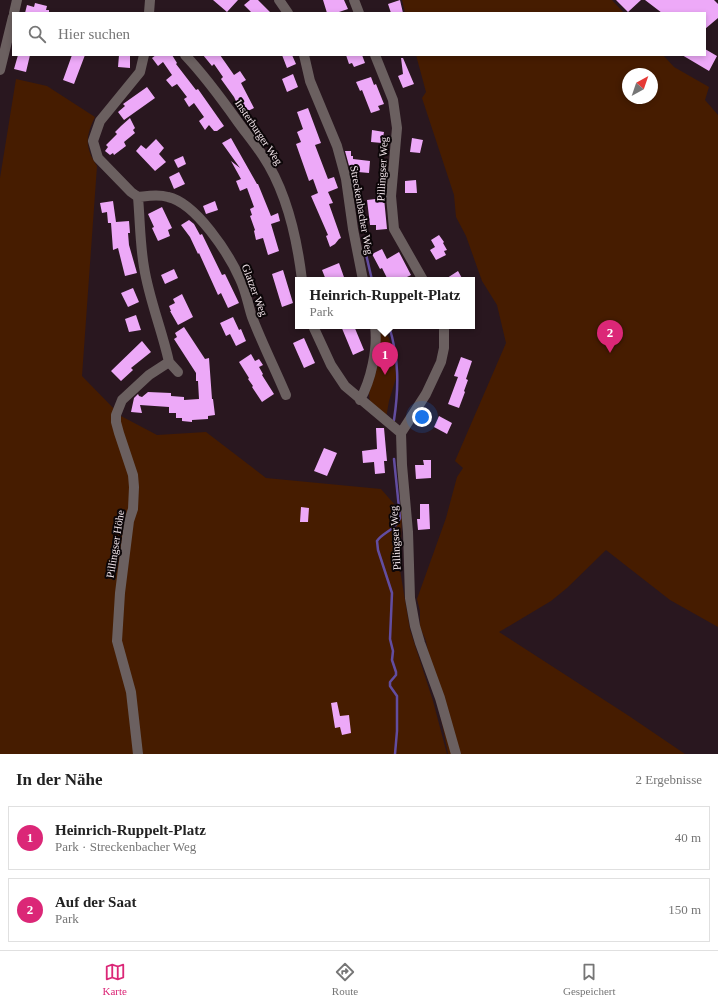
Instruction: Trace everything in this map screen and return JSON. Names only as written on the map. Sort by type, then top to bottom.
[{"type":"street","points":[[14,12],[17,0]]},
{"type":"street","points":[[149,12],[150,0]]},
{"type":"street","points":[[279,0],[287,12]]},
{"type":"street","points":[[354,0],[359,12]]},
{"type":"street","points":[[0,70],[12,21]]},
{"type":"street","points":[[144,56],[140,72],[100,121],[93,141],[98,158],[131,192],[138,196],[144,267],[152,303],[163,338],[168,362],[178,372]]},
{"type":"street","name":"Insterburger Weg","points":[[186,56],[218,93],[263,156],[273,173],[290,216],[302,277]]},
{"type":"street","name":"Streckenbacher Weg","points":[[304,56],[310,80],[337,146],[346,179],[362,277]]},
{"type":"street","name":"Pillingser Weg","points":[[375,56],[392,100],[397,128],[391,196],[394,229],[421,277]]},
{"type":"street","name":"Glatzer Weg","points":[[138,196],[164,196],[180,202],[189,208],[205,224],[224,249],[241,280],[252,317],[286,395]]},
{"type":"street","points":[[314,329],[331,365],[345,386],[401,433],[426,394],[441,362],[444,348],[444,329]]},
{"type":"street","points":[[360,400],[368,385],[374,358],[376,329]]},
{"type":"street","name":"Pillingser Höhe","points":[[138,754],[131,692],[117,641],[120,593],[129,521],[133,509],[134,487],[133,475],[119,433],[116,415],[122,400],[149,375],[168,362]]},
{"type":"street","name":"Pillingser Weg","points":[[401,433],[402,465],[408,532],[408,565],[411,605],[420,643],[440,698],[456,754]]},
{"type":"shaded area","points":[[402,0],[612,0],[623,12],[405,12]]},
{"type":"shaded area","points":[[416,56],[664,56],[674,67],[709,87],[705,100],[718,115],[718,627],[670,600],[606,550],[567,588],[551,601],[499,632],[685,754],[448,754],[426,641],[420,627],[420,611],[417,599],[446,518],[457,477],[463,468],[455,461],[506,343],[497,305],[482,281],[466,236],[456,217],[454,195],[422,98],[426,92]]},
{"type":"shaded area","points":[[16,79],[47,86],[95,117],[88,137],[88,148],[97,166],[82,376],[121,416],[157,435],[206,432],[266,478],[381,489],[402,513],[400,570],[410,630],[433,701],[447,754],[0,754],[0,178]]},
{"type":"shaded area","points":[[380,329],[382,329],[389,338],[395,360],[396,378],[389,401],[386,418],[370,403],[369,393],[376,372]]},
{"type":"building","points":[[213,0],[238,0],[227,12]]},
{"type":"building","points":[[250,0],[258,0],[270,12],[251,12],[244,5]]},
{"type":"building","points":[[323,0],[344,0],[348,9],[339,12],[327,12]]},
{"type":"building","points":[[400,0],[403,12],[391,12],[388,4]]},
{"type":"building","points":[[616,0],[641,0],[628,12]]},
{"type":"building","points":[[645,0],[714,0],[718,4],[718,18],[706,28],[706,12],[661,12]]},
{"type":"building","points":[[35,3],[47,6],[46,10],[49,10],[49,12],[25,12],[27,5],[34,7]]},
{"type":"building","points":[[706,50],[717,56],[709,71],[684,56],[706,56]]},
{"type":"building","points":[[18,56],[30,56],[26,72],[14,69]]},
{"type":"building","points":[[72,56],[85,56],[74,84],[63,80]]},
{"type":"building","points":[[119,56],[130,56],[130,68],[118,67]]},
{"type":"building","points":[[155,56],[173,56],[177,63],[176,64],[196,90],[198,89],[224,126],[217,131],[214,131],[209,125],[205,130],[199,121],[204,117],[194,103],[189,107],[184,99],[187,97],[177,84],[172,87],[166,80],[172,75],[163,62],[158,66],[152,58]]},
{"type":"building","points":[[204,56],[221,56],[234,75],[240,71],[246,80],[241,83],[254,108],[242,114],[234,97],[221,79],[223,77],[214,64],[212,66]]},
{"type":"building","points":[[282,56],[292,56],[296,64],[287,68]]},
{"type":"building","points":[[346,56],[362,56],[365,63],[354,67],[352,63],[349,64]]},
{"type":"building","points":[[401,58],[403,58],[414,84],[403,88],[398,76],[403,74]]},
{"type":"building","points":[[293,74],[298,87],[287,92],[282,79]]},
{"type":"building","points":[[371,77],[374,85],[376,84],[384,104],[378,106],[380,110],[371,113],[362,90],[360,91],[356,82]]},
{"type":"building","points":[[147,87],[155,98],[124,120],[118,112],[125,106],[123,104]]},
{"type":"building","points":[[308,108],[321,143],[315,145],[328,179],[334,177],[338,188],[328,192],[333,203],[329,204],[341,238],[330,247],[326,236],[328,235],[311,196],[318,193],[313,179],[309,181],[296,144],[301,142],[297,132],[303,129],[297,112]]},
{"type":"building","points":[[130,118],[135,128],[133,130],[135,133],[124,142],[126,146],[114,155],[113,153],[110,155],[105,151],[108,147],[106,145],[117,134],[115,132]]},
{"type":"building","points":[[372,130],[384,132],[382,143],[371,142]]},
{"type":"building","points":[[231,138],[258,184],[271,216],[278,213],[280,221],[271,224],[279,251],[268,255],[263,238],[256,240],[255,230],[250,216],[252,215],[250,209],[254,207],[247,188],[240,191],[236,181],[241,179],[231,161],[240,168],[222,143]]},
{"type":"building","points":[[412,138],[423,140],[420,153],[410,152]]},
{"type":"building","points":[[156,139],[164,148],[159,154],[166,162],[155,171],[136,151],[141,145],[146,149]]},
{"type":"building","points":[[345,151],[351,151],[351,156],[353,156],[353,159],[370,161],[369,173],[358,172],[358,169],[352,169],[351,173]]},
{"type":"building","points":[[183,156],[186,164],[178,168],[174,160]]},
{"type":"building","points":[[179,172],[185,184],[174,189],[169,177]]},
{"type":"building","points":[[416,180],[417,193],[405,193],[405,181]]},
{"type":"building","points":[[384,198],[387,229],[376,230],[376,225],[370,225],[367,200]]},
{"type":"building","points":[[113,201],[116,222],[129,221],[129,245],[137,273],[125,276],[118,248],[113,250],[111,223],[108,223],[107,212],[102,213],[100,203]]},
{"type":"building","points":[[215,201],[218,210],[206,214],[203,206]]},
{"type":"building","points":[[162,207],[172,228],[168,230],[170,236],[158,241],[148,214]]},
{"type":"building","points":[[189,220],[194,224],[200,235],[202,234],[222,275],[225,274],[239,303],[228,308],[221,293],[218,295],[199,253],[198,254],[190,237],[181,225]]},
{"type":"building","points":[[439,235],[447,250],[444,251],[446,255],[436,260],[430,250],[435,247],[431,240]]},
{"type":"building","points":[[382,249],[387,259],[399,252],[411,275],[407,277],[386,277],[382,268],[380,269],[372,254]]},
{"type":"building","points":[[339,263],[344,277],[325,277],[322,270]]},
{"type":"building","points":[[174,269],[178,278],[165,284],[161,275]]},
{"type":"building","points":[[283,270],[293,303],[282,307],[272,274]]},
{"type":"building","points":[[458,271],[461,277],[449,277]]},
{"type":"building","points":[[133,288],[139,302],[128,307],[121,293]]},
{"type":"building","points":[[182,294],[193,317],[178,325],[170,311],[169,306],[175,303],[173,299]]},
{"type":"building","points":[[136,315],[141,330],[129,332],[125,319]]},
{"type":"building","points":[[233,317],[239,330],[241,329],[246,341],[236,346],[230,334],[226,336],[220,323]]},
{"type":"building","points":[[184,327],[205,359],[209,358],[212,399],[215,415],[208,416],[208,419],[192,420],[192,422],[182,421],[182,418],[176,418],[176,413],[169,413],[169,407],[140,405],[142,413],[131,412],[134,398],[138,394],[142,397],[148,392],[171,393],[171,396],[184,397],[184,400],[199,399],[196,373],[174,339],[177,337],[175,333]]},
{"type":"building","points":[[342,329],[355,329],[364,350],[353,355]]},
{"type":"building","points":[[304,338],[315,363],[304,368],[293,343]]},
{"type":"building","points":[[142,341],[151,352],[131,368],[133,370],[121,381],[111,371]]},
{"type":"building","points":[[251,354],[255,361],[259,359],[263,365],[259,367],[263,374],[262,375],[274,394],[262,402],[239,362]]},
{"type":"building","points":[[461,357],[472,361],[466,379],[468,380],[464,391],[465,392],[459,408],[448,404],[458,377],[454,376]]},
{"type":"building","points":[[439,416],[452,423],[447,434],[434,427]]},
{"type":"building","points":[[376,428],[384,428],[387,461],[384,461],[385,473],[375,474],[374,462],[363,463],[362,451],[377,449]]},
{"type":"building","points":[[324,448],[337,453],[327,476],[314,471]]},
{"type":"building","points":[[423,460],[431,460],[431,478],[416,479],[415,465],[424,465]]},
{"type":"building","points":[[420,504],[429,504],[430,529],[418,530],[417,519],[420,519]]},
{"type":"building","points":[[301,507],[309,508],[308,522],[300,522]]},
{"type":"building","points":[[337,702],[340,716],[349,715],[351,733],[342,735],[340,727],[335,728],[331,703]]},
{"type":"waterway","points":[[365,250],[371,277]]},
{"type":"waterway","points":[[390,329],[395,350],[397,373],[397,396],[394,420]]},
{"type":"waterway","points":[[394,459],[400,518],[396,525],[377,541],[378,550],[392,593],[390,639],[393,651],[392,660],[396,675],[390,682],[390,686],[397,696],[397,731],[395,754]]},
{"type":"place","name":"Auf der Saat","points":[[610,353]]},
{"type":"place","name":"Heinrich-Ruppelt-Platz","points":[[385,375]]}]
